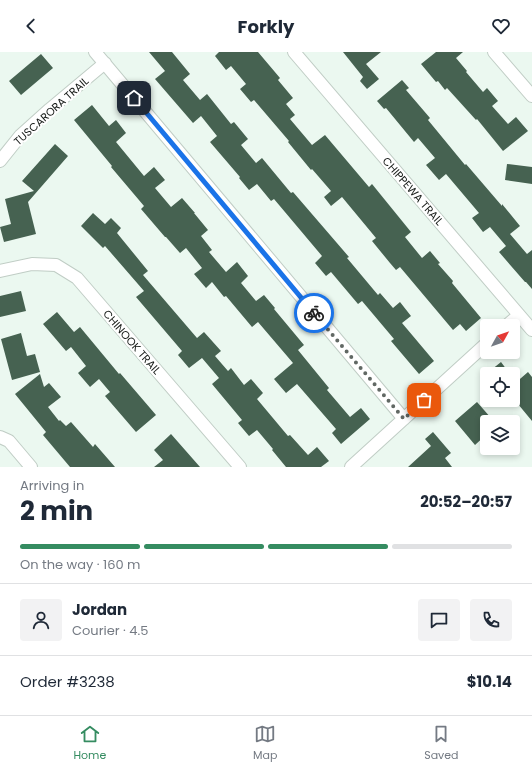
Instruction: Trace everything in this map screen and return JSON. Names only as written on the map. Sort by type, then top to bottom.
[{"type":"street","points":[[95,52],[404,419]]},
{"type":"street","name":"CHIPPEWA TRAIL","points":[[294,52],[532,330]]},
{"type":"street","points":[[494,52],[532,96]]},
{"type":"street","name":"TUSCARORA TRAIL","points":[[0,161],[20,136],[105,63]]},
{"type":"street","name":"CHINOOK TRAIL","points":[[0,271],[32,264],[56,264],[77,278],[240,467]]},
{"type":"street","points":[[514,319],[519,314]]},
{"type":"street","points":[[351,467],[480,349]]},
{"type":"street","points":[[0,437],[9,441],[31,467]]},
{"type":"building","points":[[149,52],[172,52],[190,74],[183,80],[200,100],[207,94],[231,124],[234,122],[248,139],[241,145],[256,163],[262,158],[291,193],[293,192],[349,257],[347,258],[378,295],[380,293],[393,308],[400,302],[411,316],[402,323],[434,361],[419,374],[391,341],[394,339],[362,301],[358,304],[331,272],[326,276],[315,263],[322,256],[274,199],[271,201],[257,184],[249,190],[239,178],[240,177],[210,142],[217,136],[201,116],[193,123],[155,79],[165,71]]},
{"type":"building","points":[[219,52],[258,52],[280,78],[278,80],[293,98],[286,104],[295,115],[290,119],[312,145],[325,135],[369,187],[372,184],[411,232],[405,237],[422,258],[430,251],[440,263],[438,264],[453,281],[452,283],[481,318],[466,331],[460,324],[453,330],[400,267],[396,270],[390,263],[372,241],[376,238],[342,197],[331,206],[324,197],[331,191],[312,169],[311,170],[288,142],[289,141],[254,100],[251,102],[240,89],[246,84],[231,66],[226,70],[215,56]]},
{"type":"building","points":[[343,52],[381,52],[366,64],[379,79],[367,89],[360,81],[363,77]]},
{"type":"building","points":[[436,52],[463,52],[456,58],[483,92],[487,88],[498,101],[492,106],[508,124],[516,117],[528,131],[503,151],[477,119],[476,120],[447,88],[445,90],[438,81],[436,82],[421,64]]},
{"type":"building","points":[[41,54],[53,68],[21,95],[9,81]]},
{"type":"building","points":[[402,80],[409,88],[406,90],[430,118],[428,120],[465,165],[466,164],[520,226],[510,234],[527,254],[532,250],[532,289],[499,252],[506,246],[490,227],[483,232],[472,218],[479,213],[446,174],[439,180],[426,165],[435,158],[418,138],[414,142],[386,108],[384,109],[377,101]]},
{"type":"building","points":[[92,105],[109,126],[116,120],[126,133],[116,142],[144,176],[154,167],[165,180],[155,188],[171,207],[182,198],[195,213],[208,230],[201,236],[212,250],[209,252],[226,272],[237,262],[248,276],[241,283],[256,301],[264,295],[275,308],[274,309],[304,345],[298,350],[329,388],[327,390],[350,417],[361,408],[370,419],[341,444],[332,433],[336,429],[297,384],[286,393],[274,379],[293,363],[258,322],[252,327],[212,282],[206,288],[194,274],[202,268],[186,248],[180,253],[165,237],[141,209],[144,206],[74,120]]},
{"type":"building","points":[[55,144],[68,156],[28,202],[36,234],[4,242],[0,227],[11,224],[5,199],[34,191],[22,181]]},
{"type":"building","points":[[507,164],[532,167],[532,184],[505,180]]},
{"type":"building","points":[[93,213],[105,224],[111,218],[121,228],[117,233],[148,271],[143,275],[197,338],[204,332],[221,351],[215,356],[228,371],[231,368],[244,385],[251,379],[263,393],[257,399],[288,436],[290,435],[308,455],[317,447],[329,461],[321,467],[286,467],[257,430],[249,436],[238,423],[242,420],[212,384],[219,378],[202,358],[189,368],[178,355],[182,351],[136,297],[144,291],[105,246],[103,248],[81,226]]},
{"type":"building","points":[[21,291],[26,311],[0,317],[0,296]]},
{"type":"building","points":[[57,312],[74,332],[80,327],[119,374],[120,373],[156,415],[136,432],[105,396],[110,392],[99,379],[90,387],[78,373],[86,366],[71,347],[66,351],[43,324]]},
{"type":"building","points":[[21,333],[27,356],[35,354],[40,372],[12,380],[1,339]]},
{"type":"building","points":[[501,362],[505,367],[495,367]]},
{"type":"building","points":[[528,372],[532,377],[532,421],[520,406],[520,379]]},
{"type":"building","points":[[40,374],[44,387],[49,383],[61,397],[48,407],[59,421],[60,420],[66,426],[71,422],[93,447],[95,444],[115,467],[70,467],[43,435],[46,432],[15,394]]},
{"type":"building","points":[[477,402],[488,415],[480,415],[480,440],[475,445],[455,421]]},
{"type":"building","points":[[433,432],[451,453],[445,458],[452,467],[408,467],[431,446],[425,439]]},
{"type":"building","points":[[171,434],[200,467],[154,467],[163,460],[154,450]]},
{"type":"way so far","points":[[314,313],[404,419],[424,400]]},
{"type":"route","points":[[134,98],[314,313]]}]
